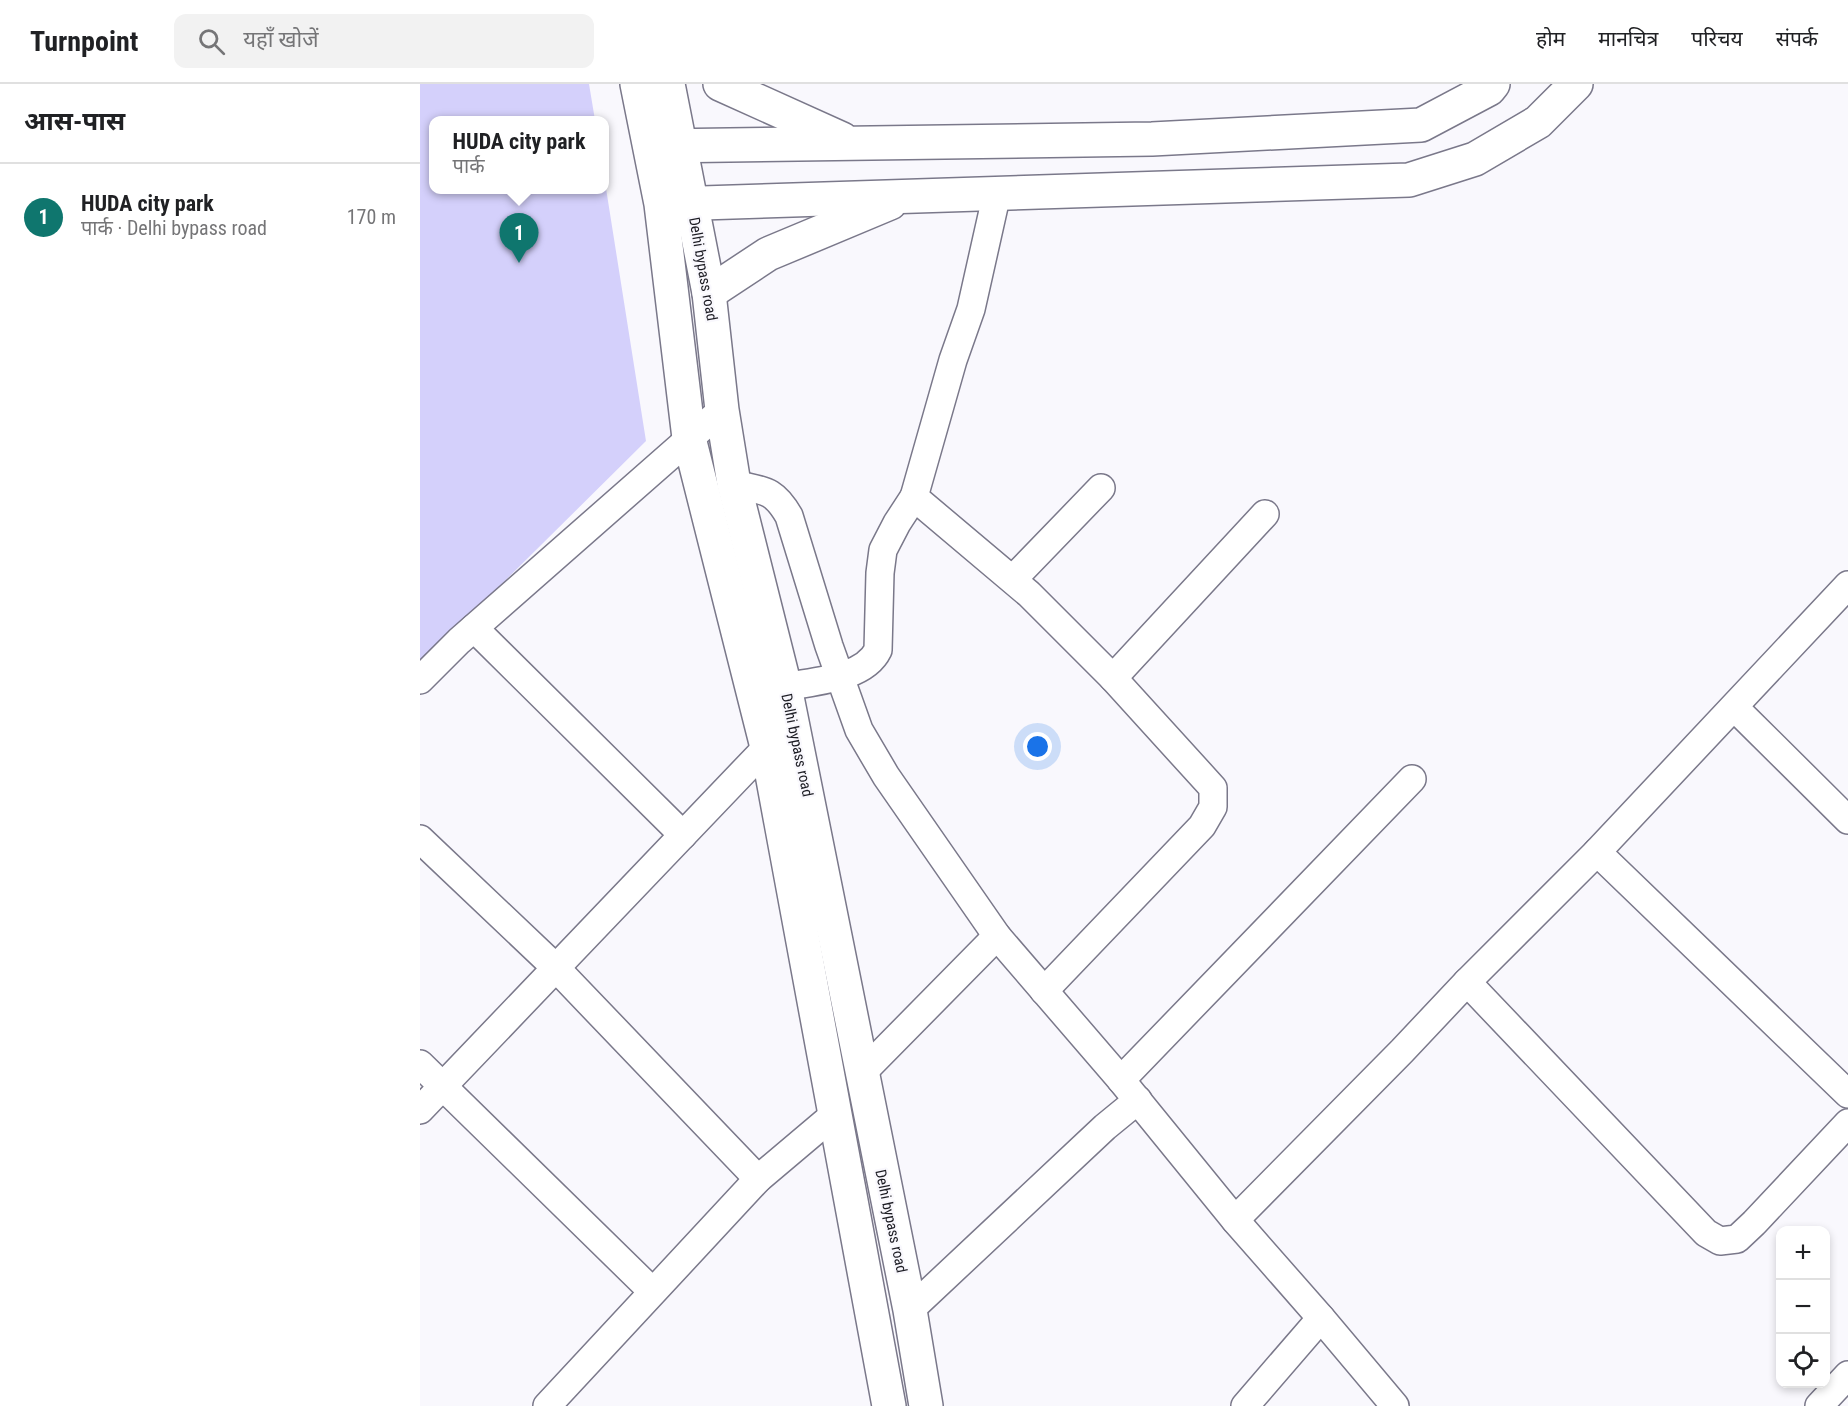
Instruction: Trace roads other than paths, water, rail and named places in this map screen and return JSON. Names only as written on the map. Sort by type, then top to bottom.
[{"type":"main road","name":"Delhi bypass road","points":[[637,84],[665,146]]},
{"type":"main road","name":"Delhi bypass road","points":[[668,84],[665,146],[676,204],[689,438],[767,747],[889,1406]]},
{"type":"main road","points":[[720,84],[851,143]]},
{"type":"main road","points":[[665,146],[1152,138],[1421,125],[1494,84]]},
{"type":"main road","points":[[676,204],[1409,180],[1475,159],[1538,122],[1576,84]]},
{"type":"main road","points":[[709,293],[768,254],[908,196]]},
{"type":"main road","name":"Delhi bypass road","points":[[676,204],[709,293],[722,410],[734,484],[785,687],[823,869],[861,1074],[910,1310],[926,1406]]},
{"type":"street","points":[[785,687],[841,676],[868,664],[874,659],[878,650],[880,573],[883,550],[914,497],[953,360],[971,309],[997,193]]},
{"type":"street","points":[[420,680],[474,628],[722,410]]},
{"type":"street","points":[[734,484],[771,494],[781,502],[789,516],[829,646],[859,730],[886,776],[997,936],[1129,1090],[1235,1220],[1395,1406]]},
{"type":"street","points":[[1013,579],[1101,488]]},
{"type":"street","points":[[914,497],[1013,579],[1113,678],[1213,788],[1213,807],[1202,826],[1044,991]]},
{"type":"street","points":[[1113,678],[1265,514]]},
{"type":"street","points":[[1235,1220],[1596,852],[1848,585]]},
{"type":"street","points":[[474,628],[683,835]]},
{"type":"street","points":[[1734,706],[1848,820]]},
{"type":"street","points":[[420,1110],[767,747]]},
{"type":"street","points":[[910,1310],[1105,1127],[1129,1090],[1412,779]]},
{"type":"street","points":[[420,839],[556,968],[758,1179]]},
{"type":"street","points":[[1596,852],[1848,1094]]},
{"type":"street","points":[[861,1074],[997,936]]},
{"type":"street","points":[[1467,982],[1706,1233],[1720,1240],[1737,1239],[1848,1123]]},
{"type":"street","points":[[420,1064],[652,1291]]},
{"type":"street","points":[[547,1406],[758,1179],[836,1114]]},
{"type":"street","points":[[1245,1406],[1321,1318]]},
{"type":"street","points":[[1818,1406],[1848,1375]]},
{"type":"place","name":"HUDA city park","points":[[519,263]]}]
